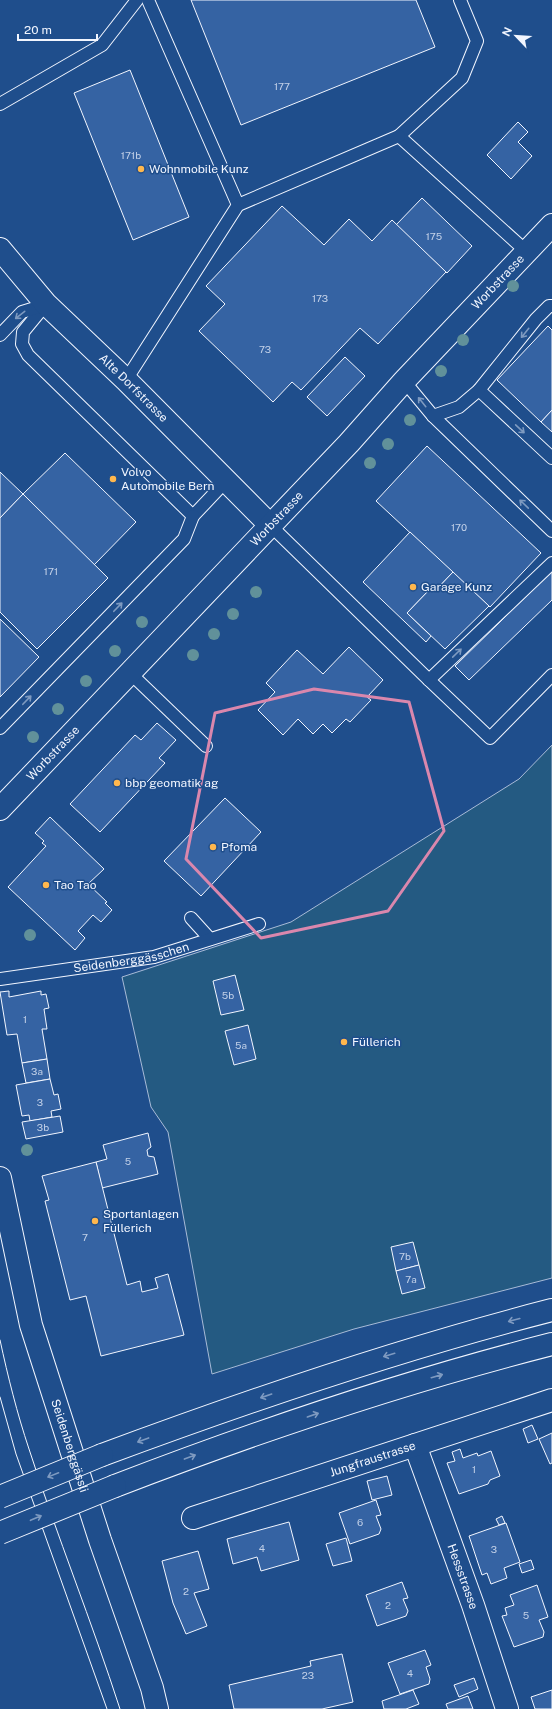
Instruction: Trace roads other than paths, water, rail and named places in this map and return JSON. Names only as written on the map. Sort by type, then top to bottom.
[{"type":"main road","name":"Worbstrasse","points":[[0,809],[349,443],[404,381],[552,226]]},
{"type":"main road","name":"Alte Dorfstrasse","points":[[0,249],[46,304],[126,380],[270,525]]},
{"type":"main road","name":"Seidenberggässli","points":[[0,1178],[31,1325],[68,1442],[158,1709]]},
{"type":"main road","points":[[0,1497],[102,1455],[316,1379],[390,1355],[552,1310]]},
{"type":"main road","points":[[0,1533],[115,1486],[221,1446],[319,1412],[398,1387],[552,1344]]},
{"type":"main road","name":"Jungfraustrasse","points":[[193,1518],[552,1400]]},
{"type":"main road","name":"Hessstrasse","points":[[415,1445],[473,1605],[507,1709]]},
{"type":"lane","points":[[0,104],[102,45],[137,0]]},
{"type":"lane","points":[[148,0],[238,205]]},
{"type":"lane","points":[[126,380],[238,205],[399,136],[462,78],[477,41],[460,0]]},
{"type":"lane","points":[[399,136],[527,252]]},
{"type":"lane","points":[[0,335],[22,312],[46,304]]},
{"type":"lane","points":[[46,304],[23,332],[22,344],[28,356],[193,516]]},
{"type":"lane","points":[[433,416],[460,407],[479,390],[536,318],[549,306],[552,306]]},
{"type":"lane","points":[[404,381],[433,416],[552,531]]},
{"type":"lane","points":[[479,390],[552,458]]},
{"type":"lane","points":[[0,728],[184,539],[193,516],[226,481]]},
{"type":"lane","points":[[270,525],[490,738],[552,675]]},
{"type":"lane","points":[[429,680],[552,563]]},
{"type":"lane","points":[[129,672],[206,746]]},
{"type":"lane","points":[[191,918],[210,939]]},
{"type":"lane","name":"Seidenberggässchen","points":[[0,979],[154,957],[259,924]]},
{"type":"tram line","points":[[0,1340],[13,1395],[29,1449],[120,1709]]},
{"type":"tram line","points":[[0,1397],[16,1454],[107,1709]]},
{"type":"place","name":"Wohnmobile Kunz","points":[[141,169]]},
{"type":"place","name":"Volvo Automobile Bern","points":[[113,479]]},
{"type":"place","name":"Garage Kunz","points":[[413,587]]},
{"type":"place","name":"bbp geomatik ag","points":[[117,783]]},
{"type":"place","name":"Pfoma","points":[[213,847]]},
{"type":"place","name":"Tao Tao","points":[[46,885]]},
{"type":"place","name":"Füllerich","points":[[344,1042]]},
{"type":"place","name":"Sportanlagen Füllerich","points":[[95,1221]]}]
